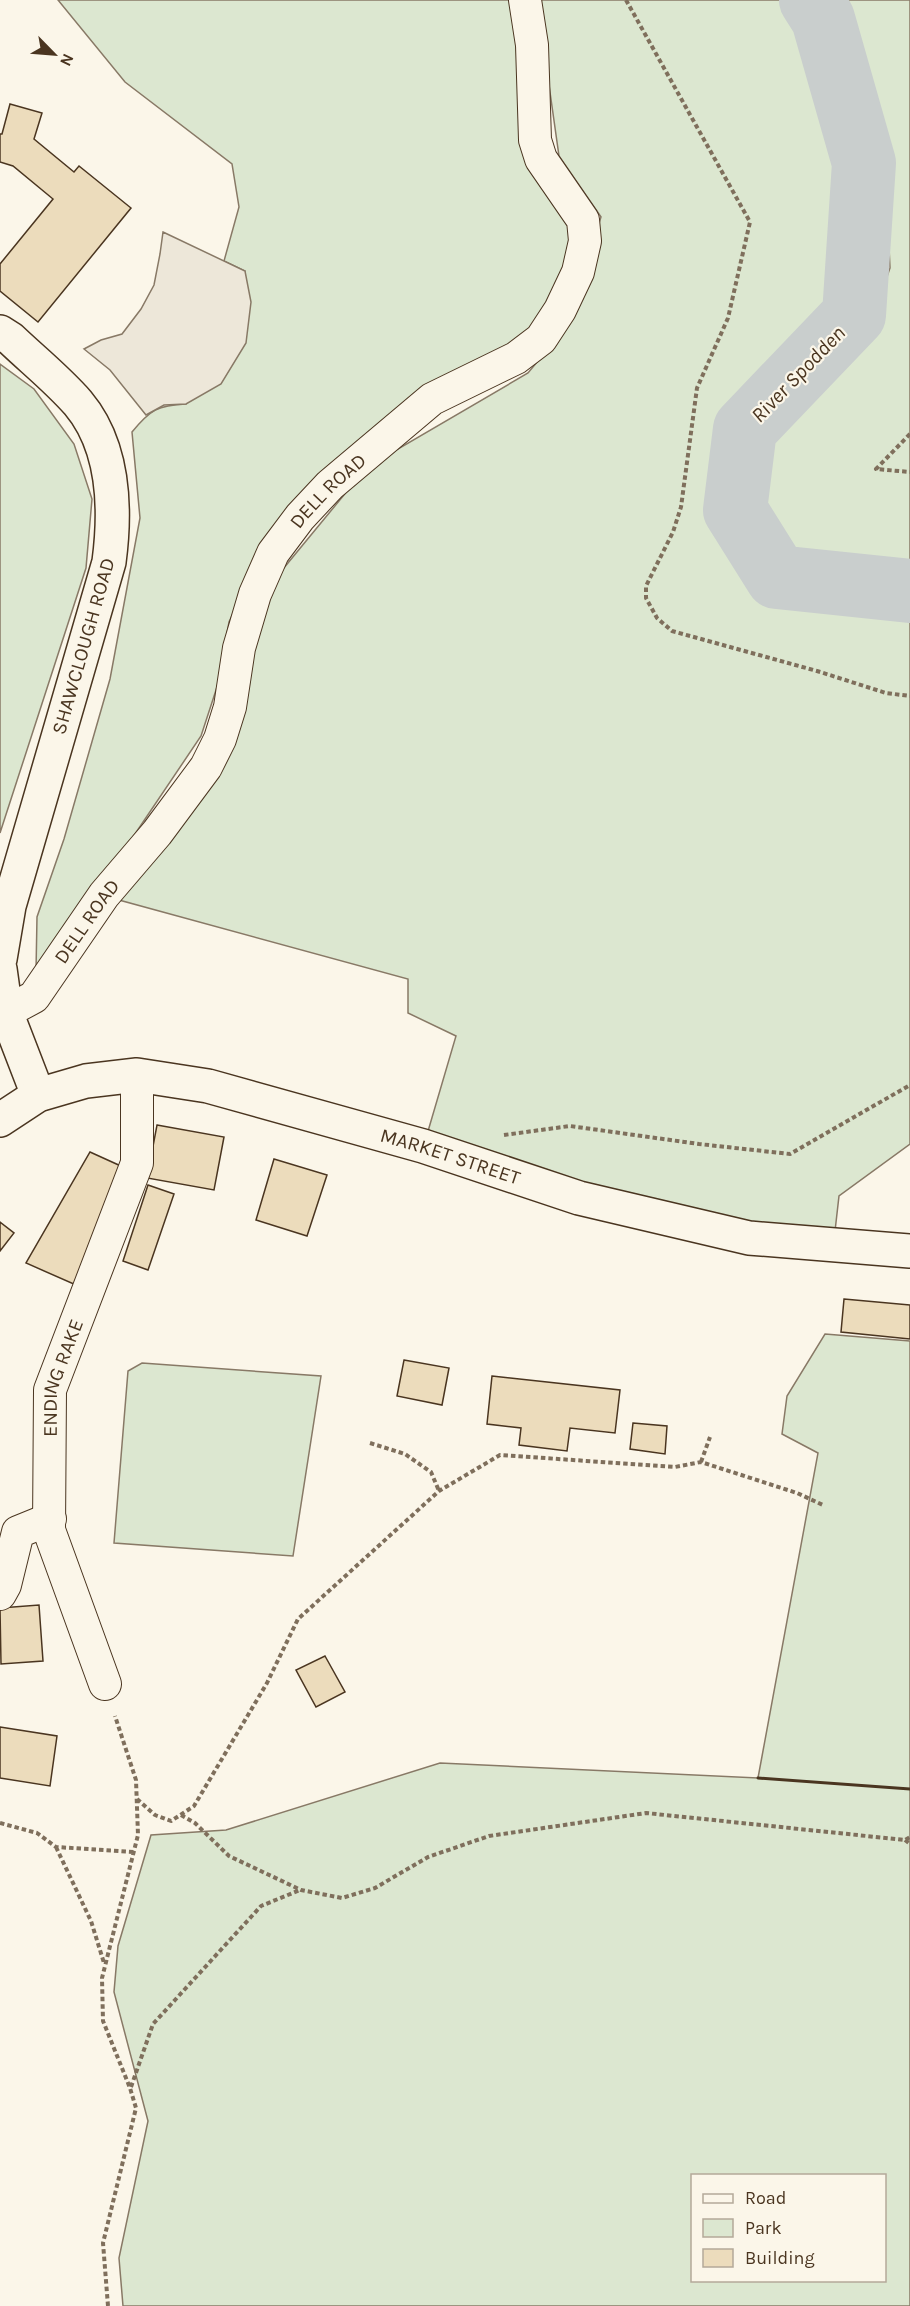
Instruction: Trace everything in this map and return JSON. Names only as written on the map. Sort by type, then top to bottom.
[{"type":"main road","name":"SHAWCLOUGH ROAD","points":[[0,332],[11,339],[78,404],[100,438],[111,482],[114,523],[109,562],[9,906],[0,959]]},
{"type":"main road","points":[[0,969],[6,1012],[38,1095]]},
{"type":"main road","name":"MARKET STREET","points":[[0,1120],[38,1095],[86,1081],[137,1075],[208,1086],[423,1146],[579,1198],[738,1235],[910,1251]]},
{"type":"street","name":"DELL ROAD","points":[[6,1012],[34,997],[104,895],[157,833],[206,767],[220,739],[230,707],[239,648],[255,594],[273,553],[300,517],[330,485],[432,399],[516,358],[541,339],[560,310],[578,272],[585,241],[584,220],[541,159],[535,140],[532,45],[525,0]]},
{"type":"street","name":"ENDING RAKE","points":[[105,1684],[49,1530],[50,1390],[137,1163],[137,1075]]},
{"type":"street","points":[[0,1594],[5,1585],[18,1532],[50,1519]]},
{"type":"path","points":[[626,0],[750,222],[729,318],[698,388],[681,507],[673,532],[646,586],[646,598],[657,618],[672,631],[817,671],[886,693],[910,696]]},
{"type":"path","points":[[910,434],[876,469],[910,472]]},
{"type":"path","points":[[502,1135],[570,1126],[790,1154],[910,1085]]},
{"type":"path","points":[[701,1462],[710,1437]]},
{"type":"path","points":[[369,1443],[405,1454],[431,1472],[439,1491]]},
{"type":"path","points":[[137,1799],[154,1815],[171,1821],[194,1806],[267,1683],[298,1619],[439,1491],[500,1455],[675,1467],[701,1462],[797,1493],[823,1505]]},
{"type":"path","points":[[105,1684],[136,1780],[138,1835],[102,1978],[103,2020],[136,2108],[103,2243],[108,2306]]},
{"type":"path","points":[[181,1815],[195,1823],[229,1856],[301,1890],[342,1898],[375,1888],[428,1857],[489,1836],[646,1813],[908,1839],[910,1844]]},
{"type":"path","points":[[0,1823],[37,1833],[56,1847],[91,1921],[104,1964]]},
{"type":"path","points":[[56,1847],[134,1852]]},
{"type":"path","points":[[130,2088],[153,2024],[261,1906],[301,1890]]},
{"type":"green space","points":[[58,0],[514,0],[574,233],[568,264],[529,336],[271,533],[229,622],[218,684],[201,736],[135,834],[36,971],[37,917],[64,839],[110,679],[140,518],[132,432],[144,418],[155,410],[161,407],[186,404],[245,271],[224,261],[239,207],[232,164],[125,82]]},
{"type":"green space","points":[[537,0],[804,0],[808,7],[845,164],[831,311],[766,363],[724,427],[718,509],[737,558],[757,586],[910,603],[910,1144],[839,1196],[834,1240],[752,1230],[426,1138],[456,1036],[408,1013],[408,979],[119,900],[173,834],[260,607],[283,569],[367,467],[528,373],[568,325],[601,217],[559,156]]},
{"type":"green space","points":[[847,0],[910,0],[910,568],[800,555],[768,536],[759,508],[764,434],[869,329],[890,268],[883,121]]},
{"type":"green space","points":[[0,364],[34,389],[74,444],[92,499],[86,568],[0,833]]},
{"type":"green space","points":[[825,1334],[910,1341],[910,2306],[123,2306],[119,2258],[148,2121],[114,1992],[118,1946],[151,1835],[226,1830],[440,1763],[758,1778],[818,1453],[782,1434],[787,1396]]},
{"type":"green space","points":[[142,1363],[321,1376],[293,1556],[114,1543],[128,1371]]},
{"type":"shaded area","points":[[163,232],[245,271],[251,302],[246,343],[221,384],[186,404],[164,405],[146,415],[110,370],[84,349],[101,340],[122,334],[141,309],[154,285]]},
{"type":"building","points":[[10,104],[42,113],[34,139],[74,172],[79,166],[131,208],[38,322],[0,291],[0,264],[53,199],[13,166],[0,162],[0,134],[2,134]]},
{"type":"building","points":[[157,1125],[224,1137],[214,1190],[147,1178]]},
{"type":"building","points":[[90,1152],[123,1167],[76,1285],[26,1263]]},
{"type":"building","points":[[274,1159],[327,1175],[307,1236],[256,1220]]},
{"type":"building","points":[[148,1185],[174,1194],[148,1270],[123,1261]]},
{"type":"building","points":[[0,1222],[14,1233],[0,1251]]},
{"type":"building","points":[[844,1299],[910,1305],[910,1339],[841,1332]]},
{"type":"building","points":[[404,1360],[449,1368],[442,1405],[397,1396]]},
{"type":"building","points":[[492,1376],[620,1390],[615,1433],[570,1428],[567,1451],[519,1445],[521,1428],[487,1424]]},
{"type":"building","points":[[633,1423],[667,1426],[665,1454],[630,1449]]},
{"type":"building","points":[[39,1605],[43,1661],[1,1664],[0,1608]]},
{"type":"building","points":[[325,1656],[345,1692],[316,1707],[296,1670]]},
{"type":"building","points":[[0,1727],[57,1736],[50,1786],[0,1778]]},
{"type":"waterway","name":"River Spodden","points":[[811,0],[823,19],[864,163],[854,315],[745,429],[735,510],[777,577],[910,591]]},
{"type":"wall","points":[[758,1778],[910,1789]]}]
